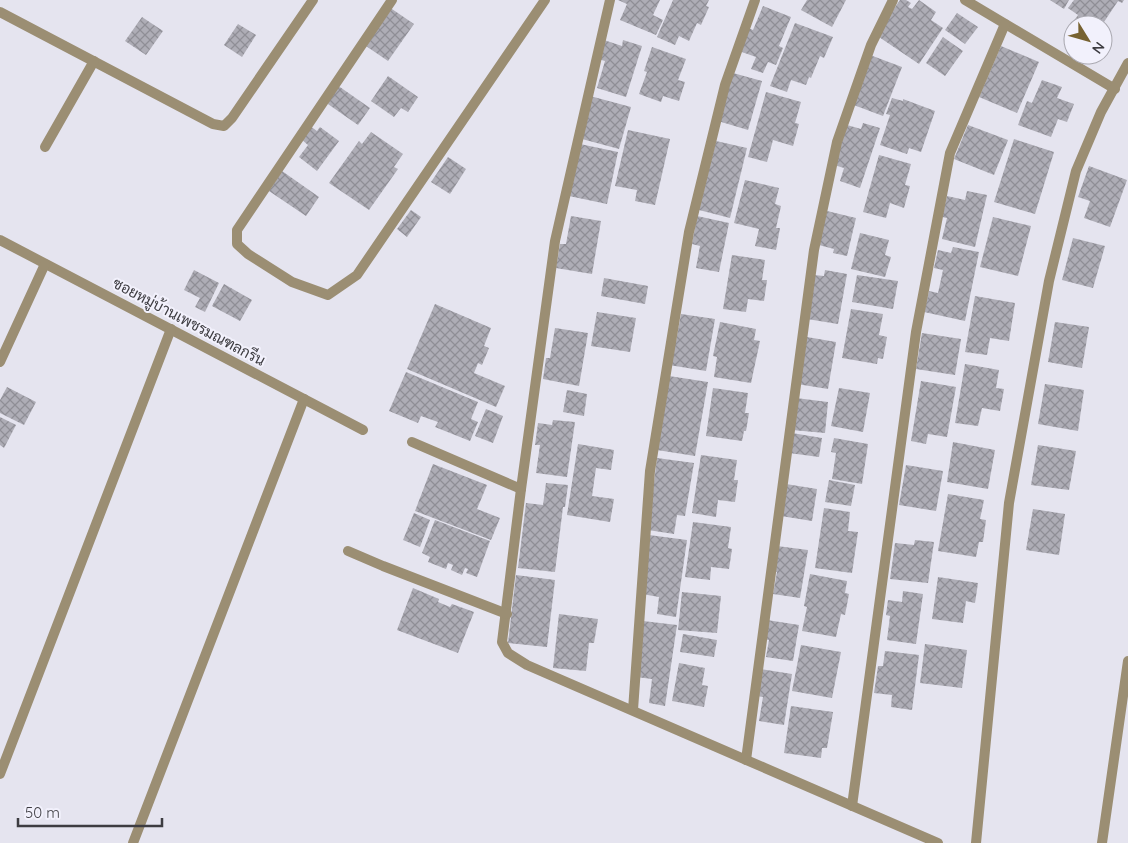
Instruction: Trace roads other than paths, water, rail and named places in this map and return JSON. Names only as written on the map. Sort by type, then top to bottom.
[{"type":"street","points":[[0,12],[213,124],[224,126],[232,118],[313,0]]},
{"type":"street","points":[[392,0],[237,230],[237,244],[248,254],[292,282],[328,295],[357,275],[545,0]]},
{"type":"street","points":[[610,0],[556,241],[521,489],[507,614],[502,642],[508,654],[527,665],[938,843]]},
{"type":"street","points":[[633,710],[650,471],[689,232],[725,85],[755,0]]},
{"type":"street","points":[[746,760],[814,250],[837,142],[871,45],[893,0]]},
{"type":"street","points":[[964,0],[1115,89]]},
{"type":"street","points":[[852,806],[916,332],[950,152],[1005,24]]},
{"type":"street","points":[[45,147],[94,61]]},
{"type":"street","points":[[976,843],[1009,503],[1048,281],[1076,170],[1101,112],[1128,63]]},
{"type":"street","name":"ซอยหมู่บ้านเพชรมณฑลกรีน","points":[[0,240],[363,430]]},
{"type":"street","points":[[0,362],[45,264]]},
{"type":"street","points":[[0,774],[171,329]]},
{"type":"street","points":[[133,843],[304,398]]},
{"type":"street","points":[[412,442],[521,489]]},
{"type":"street","points":[[348,551],[507,614]]},
{"type":"street","points":[[1102,843],[1128,661]]}]
